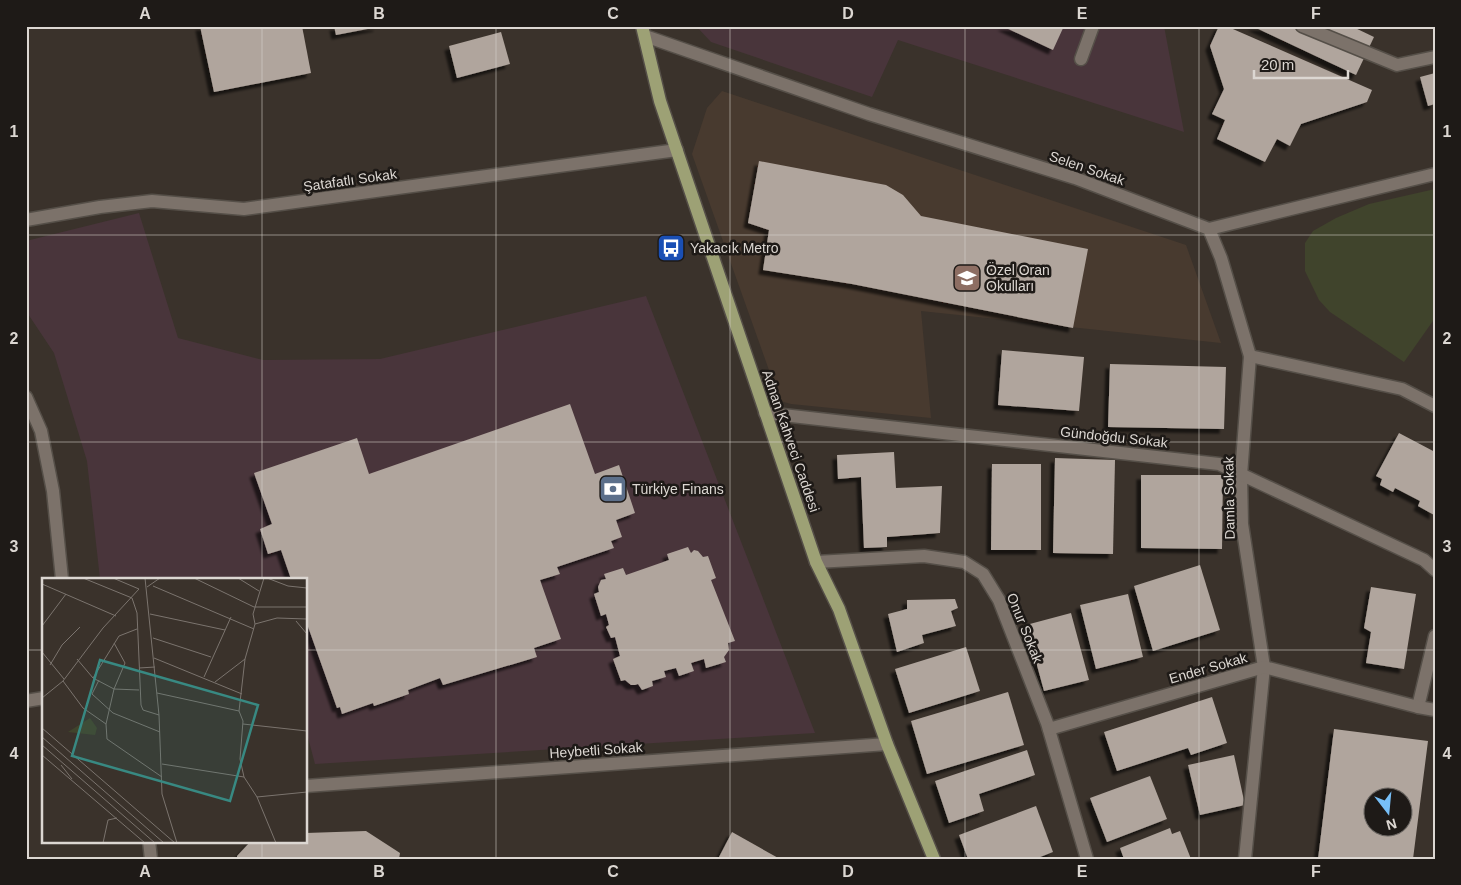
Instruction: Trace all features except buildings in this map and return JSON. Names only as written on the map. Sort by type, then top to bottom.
[{"type":"main road","name":"Adnan Kahveci Caddesi","points":[[643,31],[660,101],[816,562],[839,609],[887,744],[934,859]]},
{"type":"street","points":[[1081,59],[1093,26]]},
{"type":"street","points":[[1302,26],[1396,65],[1435,57]]},
{"type":"street","name":"Selen Sokak","points":[[643,31],[868,114],[1075,178],[1209,229]]},
{"type":"street","name":"Şatafatlı Sokak","points":[[26,220],[100,207],[152,201],[244,209],[677,150]]},
{"type":"street","points":[[1435,174],[1209,229],[1220,258],[1250,356],[1402,389],[1435,406]]},
{"type":"street","name":"Damla Sokak","points":[[1245,859],[1264,667],[1242,524],[1241,475],[1250,356]]},
{"type":"street","points":[[26,396],[41,431],[53,491],[62,578]]},
{"type":"street","name":"Gündoğdu Sokak","points":[[765,414],[1219,464],[1424,560],[1435,570]]},
{"type":"street","name":"Onur Sokak","points":[[816,562],[924,556],[964,562],[983,574],[999,600],[1049,728],[1087,859]]},
{"type":"street","points":[[1418,708],[1435,636]]},
{"type":"street","name":"Ender Sokak","points":[[1049,728],[1264,667],[1418,708],[1435,710]]},
{"type":"street","points":[[26,701],[42,698]]},
{"type":"street","name":"Heybetli Sokak","points":[[308,786],[887,744]]},
{"type":"street","points":[[149,842],[151,859]]},
{"type":"shaded area","points":[[696,26],[1164,26],[1184,132],[898,40],[872,97],[711,42]]},
{"type":"shaded area","name":"Özel Oran Okulları","points":[[722,91],[1186,245],[1221,343],[921,311],[931,418],[791,404],[780,401],[692,154],[707,108]]},
{"type":"shaded area","points":[[139,213],[178,338],[263,360],[380,359],[646,296],[815,733],[315,764],[308,738],[308,578],[100,578],[87,461],[54,353],[26,311],[26,241]]},
{"type":"green space","points":[[1435,189],[1435,318],[1404,362],[1330,312],[1319,300],[1305,271],[1305,243],[1313,231],[1336,218],[1369,204]]},
{"type":"place","name":"Yakacık Metro","points":[[671,248]]},
{"type":"place","name":"Özel Oran Okulları","points":[[967,278]]},
{"type":"place","name":"Türkiye Finans","points":[[613,489]]}]
